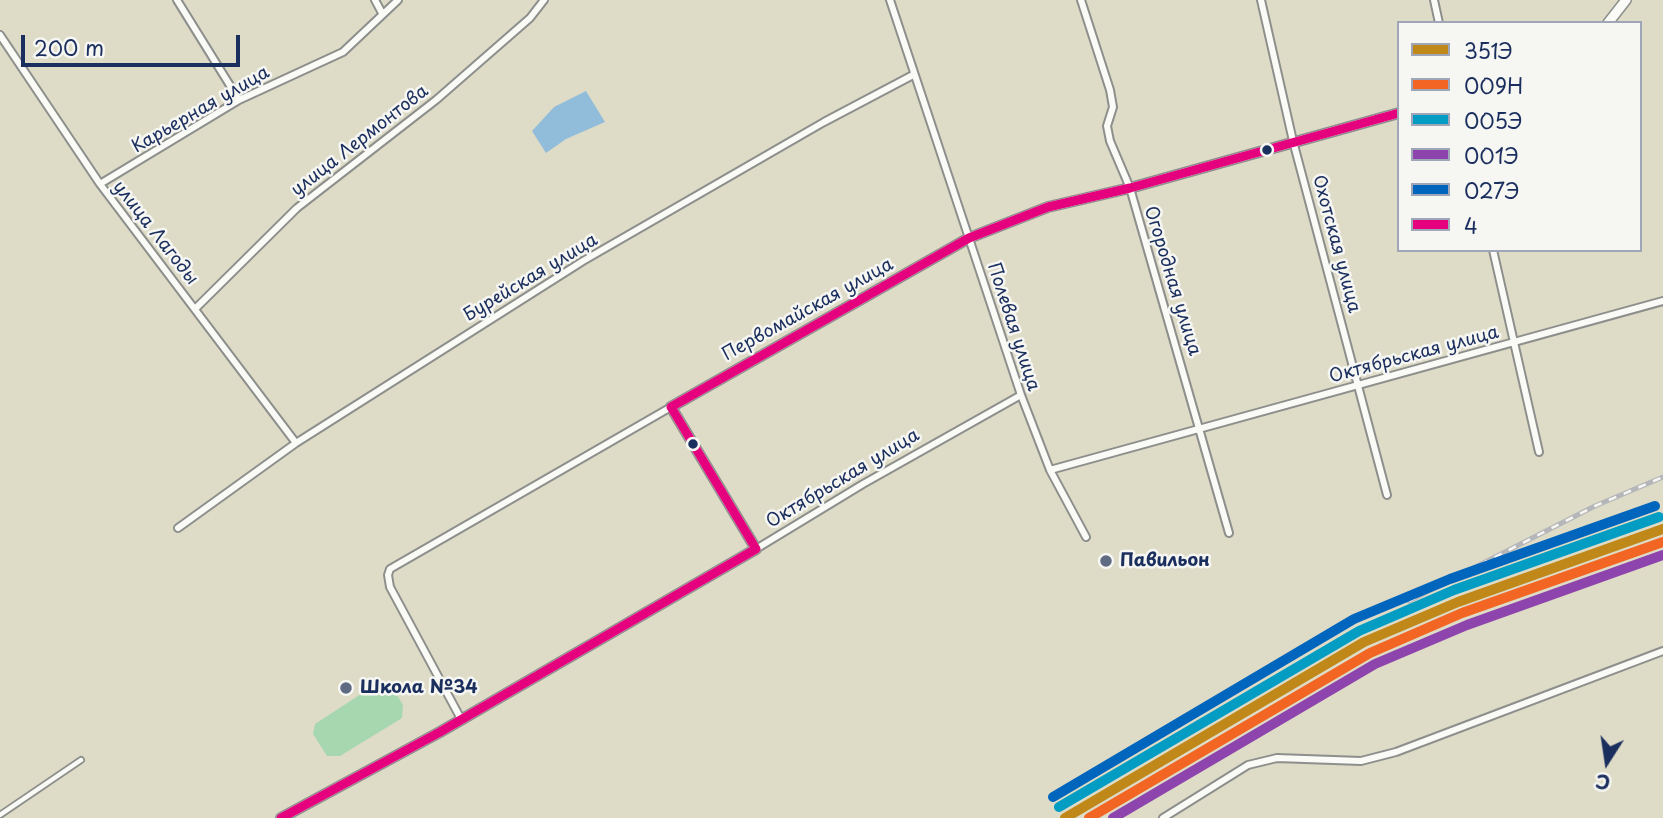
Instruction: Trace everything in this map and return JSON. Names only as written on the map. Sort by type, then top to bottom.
[{"type":"main road","points":[[1610,21],[1626,0]]},
{"type":"main road","name":"Первомайская улица","points":[[671,407],[969,238],[1048,207],[1130,188],[1397,114]]},
{"type":"main road","points":[[671,407],[756,549]]},
{"type":"main road","name":"Октябрьская улица","points":[[281,818],[461,719],[756,549]]},
{"type":"street","points":[[177,0],[239,100]]},
{"type":"street","points":[[375,0],[382,13]]},
{"type":"street","name":"Карьерная улица","points":[[100,184],[239,100],[343,52],[398,0]]},
{"type":"street","name":"улица Лермонтова","points":[[196,307],[297,208],[436,100],[530,18],[544,0]]},
{"type":"street","name":"Полевая улица","points":[[890,0],[1021,395],[1050,470],[1086,537]]},
{"type":"street","name":"Огородная улица","points":[[1081,0],[1110,90],[1113,107],[1107,126],[1110,141],[1130,188],[1229,533]]},
{"type":"street","name":"Охотская улица","points":[[1261,0],[1293,141],[1387,495]]},
{"type":"street","points":[[1434,0],[1439,21]]},
{"type":"street","name":"улица Лагоды","points":[[0,35],[100,184],[196,307],[296,443]]},
{"type":"street","name":"Бурейская улица","points":[[178,528],[296,443],[583,261],[824,122],[913,75]]},
{"type":"street","points":[[1493,252],[1539,452]]},
{"type":"street","name":"Октябрьская улица","points":[[1050,470],[1516,344],[1663,301]]},
{"type":"street","name":"Октябрьская улица","points":[[756,549],[863,484],[1021,395]]},
{"type":"street","name":"Первомайская улица","points":[[461,719],[390,587],[390,569],[671,407]]},
{"type":"street","points":[[1163,818],[1248,765],[1277,758],[1361,761],[1396,752],[1663,650]]},
{"type":"street","points":[[0,815],[81,760]]},
{"type":"green space","points":[[381,681],[391,685],[403,705],[402,718],[340,756],[327,756],[313,734],[315,724]]},
{"type":"water","points":[[586,91],[605,122],[566,139],[546,153],[532,131],[554,107]]},
{"type":"railway","points":[[1409,601],[1595,506],[1663,477]]},
{"type":"transit line","name":"4","points":[[671,407],[969,238],[1048,207],[1130,188],[1397,114]]},
{"type":"transit line","name":"4","points":[[671,407],[756,549]]},
{"type":"transit line","name":"027Э","points":[[1053,797],[1354,619],[1450,579],[1655,506]]},
{"type":"transit line","name":"005Э","points":[[1059,807],[1359,631],[1454,590],[1659,517]]},
{"type":"transit line","name":"351Э","points":[[1065,818],[1364,642],[1458,602],[1663,529]]},
{"type":"transit line","name":"009Н","points":[[1089,818],[1370,653],[1462,613],[1663,542]]},
{"type":"transit line","name":"4","points":[[281,818],[440,732],[756,549]]},
{"type":"transit line","name":"001Э","points":[[1113,818],[1375,664],[1467,625],[1663,555]]},
{"type":"place","name":"Павильон","points":[[1106,561]]},
{"type":"place","name":"Школа №34","points":[[346,688]]}]
